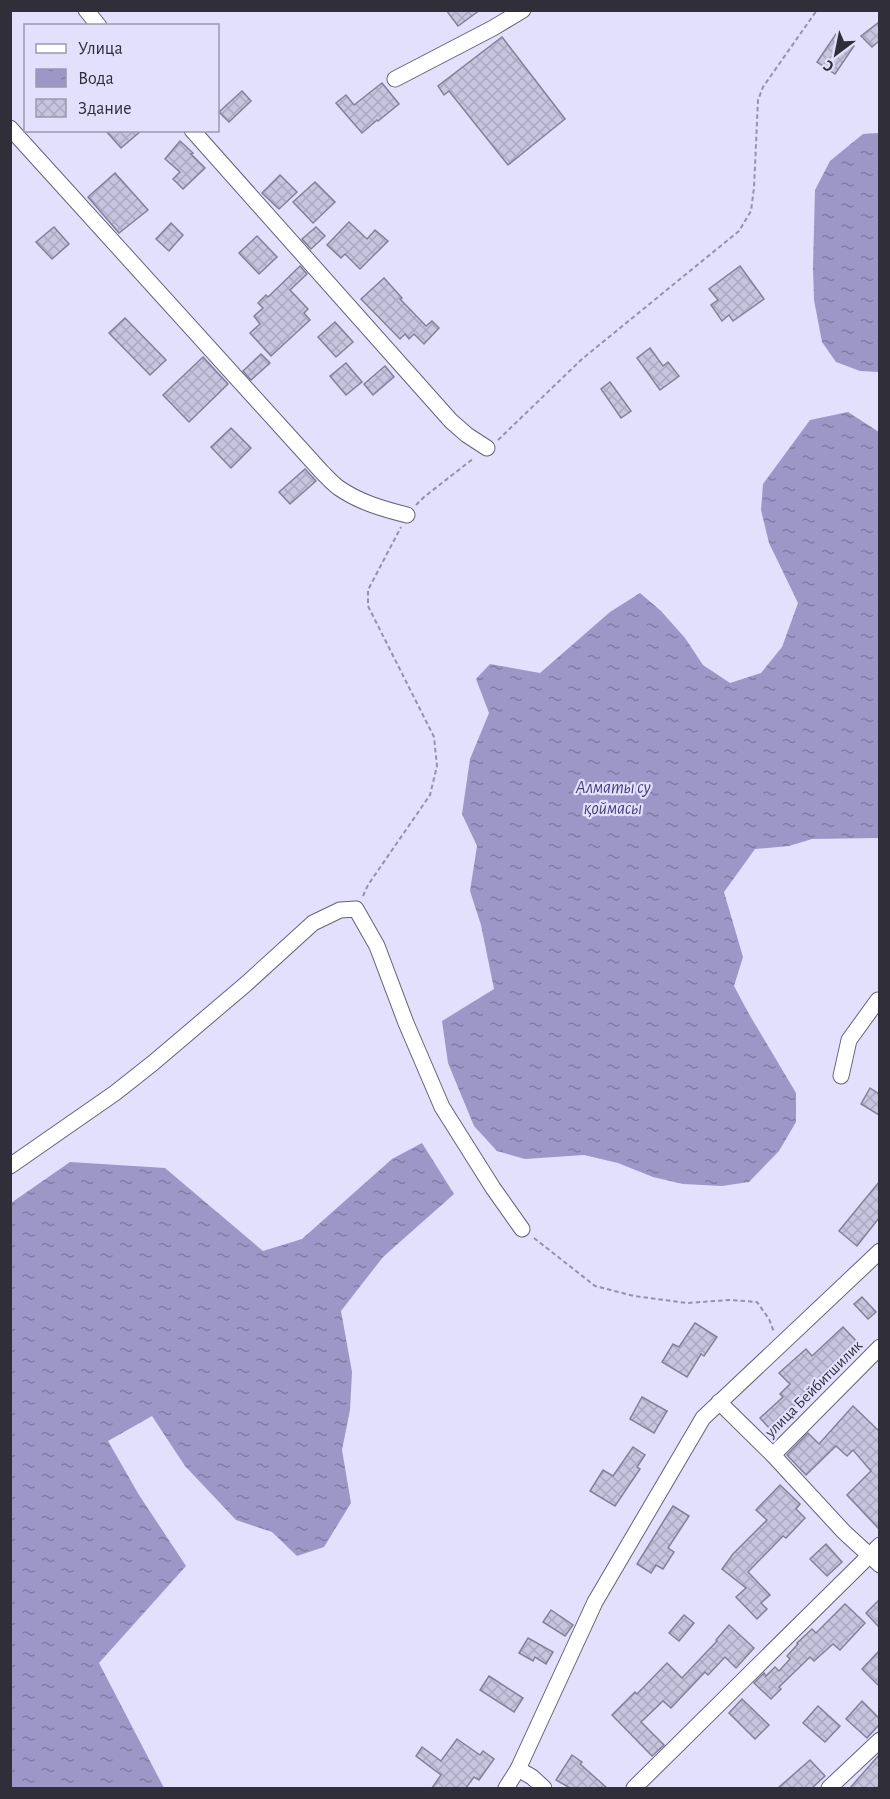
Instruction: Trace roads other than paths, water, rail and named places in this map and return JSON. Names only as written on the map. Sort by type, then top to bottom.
[{"type":"street","points":[[86,10],[97,24]]},
{"type":"street","points":[[395,79],[523,10]]},
{"type":"street","points":[[10,128],[321,471],[338,487],[361,500],[407,515]]},
{"type":"street","points":[[194,132],[451,421],[487,448]]},
{"type":"street","points":[[10,1166],[115,1093],[153,1063],[313,923],[339,910],[356,909],[377,946],[406,1023],[442,1107],[522,1229]]},
{"type":"street","points":[[842,1076],[849,1040],[879,1000]]},
{"type":"street","points":[[506,1788],[518,1769],[595,1602],[703,1418],[879,1251]]},
{"type":"street","name":"улица Бейбитшилик","points":[[772,1455],[879,1347]]},
{"type":"street","points":[[634,1788],[876,1555],[844,1532],[719,1402]]},
{"type":"street","points":[[829,1788],[879,1740]]},
{"type":"street","points":[[518,1769],[532,1776],[544,1788]]},
{"type":"water","points":[[880,133],[879,372],[860,371],[836,362],[822,342],[814,300],[813,268],[815,190],[830,161],[863,134]]},
{"type":"water","name":"Алматы су қоймасы","points":[[848,412],[879,432],[879,838],[812,839],[789,846],[755,849],[724,892],[743,957],[734,986],[796,1093],[796,1122],[779,1151],[749,1182],[722,1186],[683,1184],[653,1177],[618,1163],[584,1155],[525,1159],[497,1151],[474,1126],[448,1063],[442,1021],[494,989],[481,925],[470,891],[477,846],[462,814],[470,759],[489,713],[476,679],[490,664],[540,673],[610,612],[640,593],[661,611],[685,638],[703,665],[730,683],[761,673],[782,647],[798,603],[769,543],[761,510],[763,484],[810,420]]},
{"type":"water","points":[[422,1143],[454,1194],[383,1257],[341,1311],[352,1372],[350,1410],[342,1450],[351,1503],[324,1547],[297,1556],[272,1532],[236,1520],[185,1466],[152,1416],[108,1441],[139,1495],[186,1566],[99,1663],[164,1788],[11,1788],[11,1203],[70,1162],[165,1168],[263,1251],[302,1239],[392,1159]]}]
